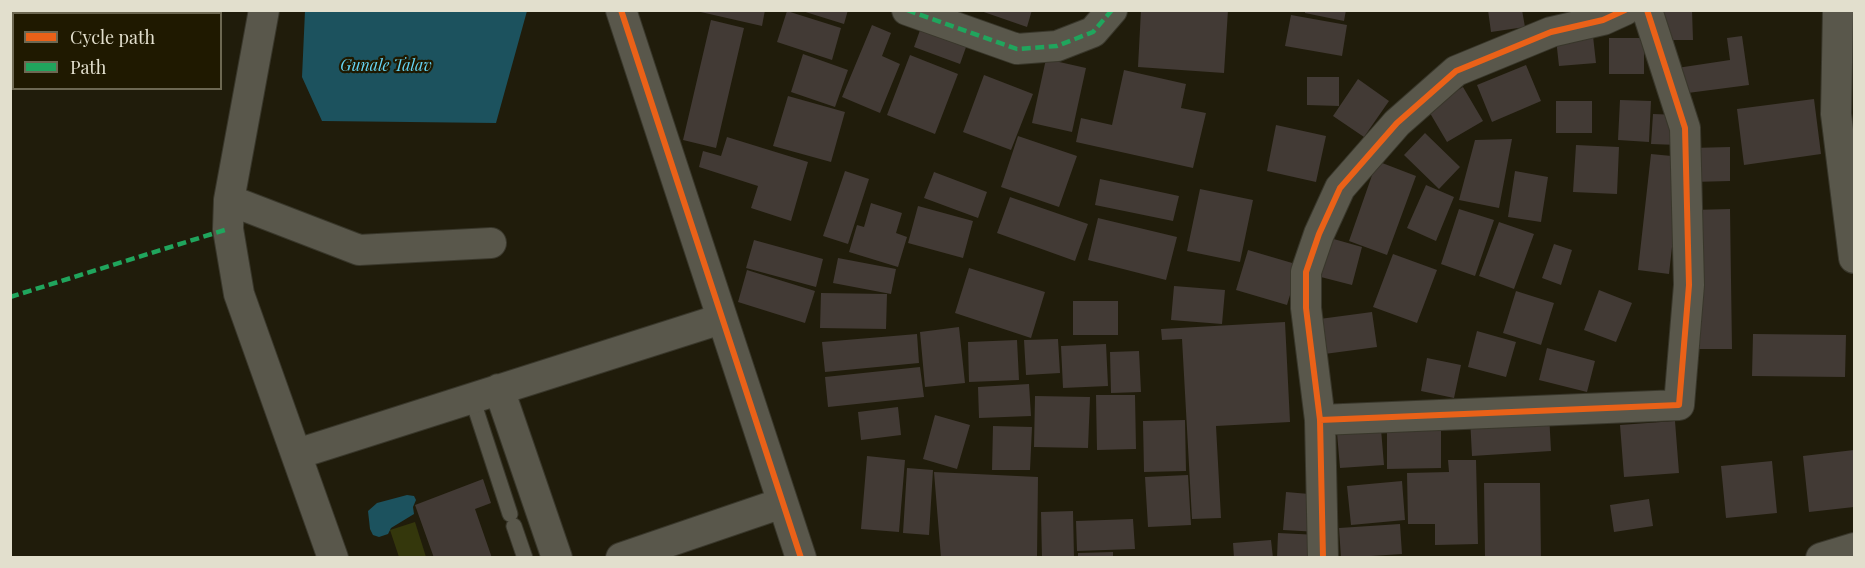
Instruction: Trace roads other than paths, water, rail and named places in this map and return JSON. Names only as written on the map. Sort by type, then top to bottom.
[{"type":"street","points":[[264,10],[230,200],[228,229],[239,294],[333,558]]},
{"type":"street","points":[[621,10],[801,558]]},
{"type":"street","points":[[907,10],[1017,49],[1057,46],[1093,32],[1112,10]]},
{"type":"street","points":[[1323,558],[1320,420],[1306,308],[1306,272],[1319,234],[1340,188],[1397,123],[1456,71],[1551,32],[1603,20],[1625,10]]},
{"type":"street","points":[[1320,420],[1679,405],[1689,285],[1685,128],[1647,10]]},
{"type":"street","points":[[1838,10],[1836,114],[1854,258]]},
{"type":"street","points":[[230,200],[359,250],[491,243]]},
{"type":"street","points":[[297,454],[721,319]]},
{"type":"street","points":[[485,394],[557,558]]},
{"type":"street","points":[[621,558],[782,503]]},
{"type":"street","points":[[1821,558],[1854,548]]},
{"type":"lane","points":[[485,394],[512,520],[525,558]]},
{"type":"water","name":"Gunale Talav","points":[[305,11],[527,11],[496,123],[322,121],[302,77]]},
{"type":"water","points":[[407,495],[414,496],[416,500],[413,507],[414,514],[391,528],[388,534],[379,537],[373,535],[368,511],[377,503]]}]
